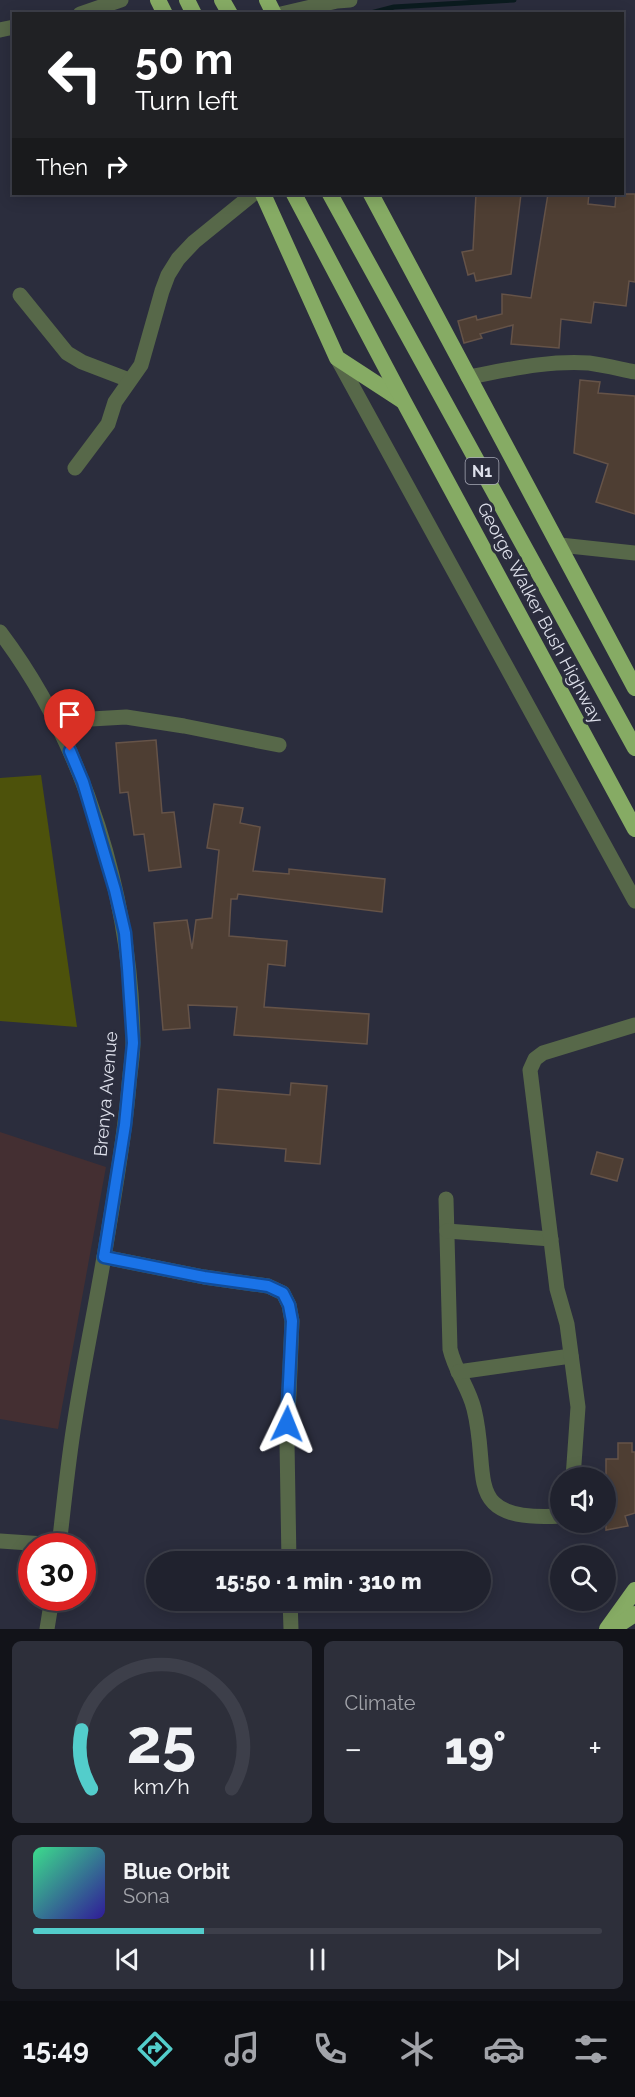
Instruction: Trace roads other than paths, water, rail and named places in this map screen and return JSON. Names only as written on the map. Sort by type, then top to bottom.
[{"type":"highway","points":[[263,195],[337,358],[404,402]]},
{"type":"highway","name":"George Walker Bush Highway","points":[[295,195],[635,829]]},
{"type":"highway","name":"George Walker Bush Highway","points":[[331,195],[635,748]]},
{"type":"highway","points":[[372,195],[635,688]]},
{"type":"highway","points":[[607,1629],[635,1590]]},
{"type":"highway","points":[[612,1629],[635,1614]]},
{"type":"street","points":[[86,12],[121,0]]},
{"type":"street","points":[[290,12],[350,0]]},
{"type":"street","points":[[75,468],[108,424],[114,402],[141,365],[162,291],[178,259],[194,242],[253,195]]},
{"type":"street","points":[[20,295],[67,353],[82,362],[129,380]]},
{"type":"street","points":[[337,358],[635,901]]},
{"type":"street","points":[[468,377],[535,365],[561,363],[589,363],[635,372]]},
{"type":"street","points":[[560,545],[635,553]]},
{"type":"street","name":"Brenya Avenue","points":[[0,632],[21,660],[56,721],[83,782],[100,834],[125,933],[128,968],[133,1043],[125,1125],[75,1420],[61,1533]]},
{"type":"street","points":[[56,721],[126,717],[176,724],[279,745]]},
{"type":"street","points":[[574,1467],[578,1407],[567,1324],[557,1289],[530,1070],[532,1064],[543,1053],[635,1025]]},
{"type":"street","points":[[446,1199],[450,1349],[453,1363],[475,1410],[483,1481],[488,1496],[495,1505],[516,1514],[550,1516]]},
{"type":"street","points":[[447,1231],[551,1239]]},
{"type":"street","points":[[104,1257],[204,1277],[268,1286],[283,1293],[289,1305],[292,1321],[286,1442],[289,1551]]},
{"type":"street","points":[[458,1372],[571,1356]]},
{"type":"street","points":[[0,1541],[18,1543]]},
{"type":"street","points":[[48,1629],[50,1611]]},
{"type":"street","points":[[290,1611],[291,1629]]},
{"type":"waterway","points":[[375,12],[394,7],[514,0]]}]
